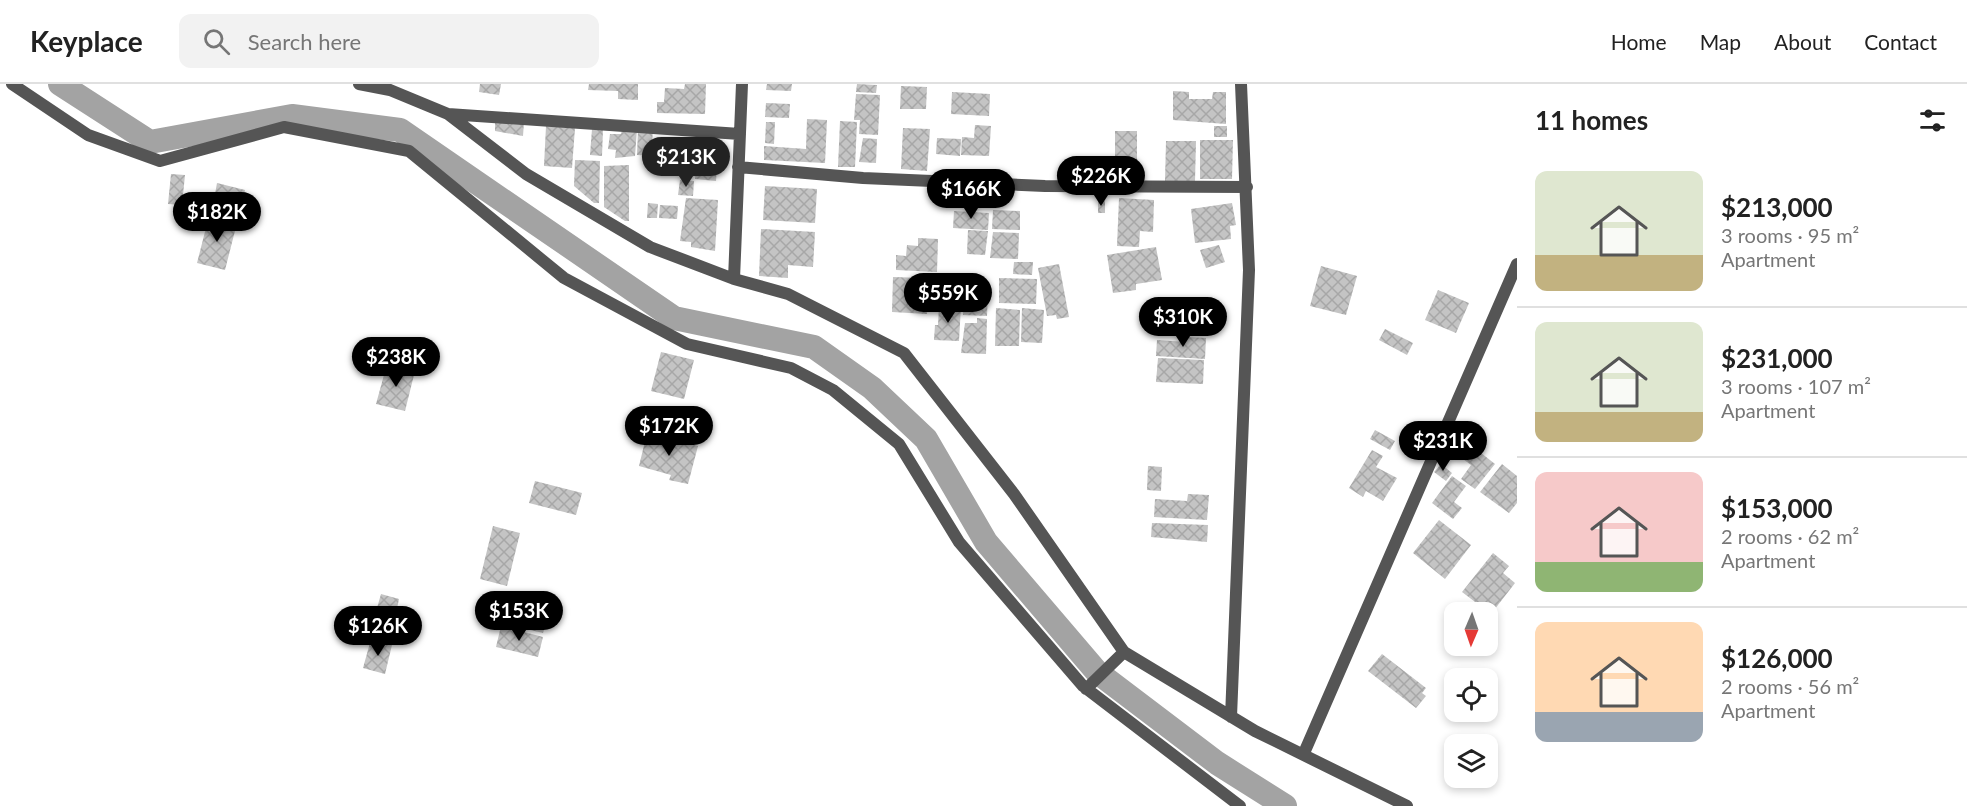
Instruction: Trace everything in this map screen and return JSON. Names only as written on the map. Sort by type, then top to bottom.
[{"type":"street","points":[[12,84],[88,135],[160,161],[284,127],[409,151],[564,278],[687,344],[791,368],[833,390],[899,444],[959,542],[1086,689],[1240,806]]},
{"type":"street","points":[[359,84],[390,90],[448,114],[526,174],[650,247],[734,279],[788,294],[904,353],[1014,494],[1124,652],[1231,717],[1407,806]]},
{"type":"street","points":[[734,279],[742,84]]},
{"type":"street","points":[[1231,717],[1249,270],[1241,84]]},
{"type":"street","points":[[448,114],[740,134]]},
{"type":"street","points":[[738,167],[863,178],[1045,186],[1247,187]]},
{"type":"street","points":[[1304,753],[1517,264]]},
{"type":"street","points":[[1086,689],[1124,652]]},
{"type":"building","points":[[480,84],[501,84],[499,95],[479,92]]},
{"type":"building","points":[[589,84],[638,84],[638,100],[618,99],[618,91],[588,90]]},
{"type":"building","points":[[685,84],[706,84],[705,114],[657,113],[657,102],[664,102],[665,88],[684,89]]},
{"type":"building","points":[[767,84],[792,84],[791,91],[766,90]]},
{"type":"building","points":[[857,84],[877,85],[876,93],[856,92]]},
{"type":"building","points":[[901,86],[927,87],[926,109],[900,109]]},
{"type":"building","points":[[1173,91],[1189,92],[1189,99],[1212,99],[1213,92],[1226,92],[1226,124],[1173,120]]},
{"type":"building","points":[[952,92],[990,94],[989,116],[951,114]]},
{"type":"building","points":[[856,94],[880,95],[878,135],[859,134],[860,120],[854,120]]},
{"type":"building","points":[[766,103],[790,104],[789,118],[765,117]]},
{"type":"building","points":[[807,119],[827,120],[825,163],[764,160],[764,146],[806,149]]},
{"type":"building","points":[[495,120],[524,122],[523,136],[495,131]]},
{"type":"building","points":[[840,121],[857,122],[855,167],[838,167]]},
{"type":"building","points":[[766,122],[775,122],[774,144],[765,143]]},
{"type":"building","points":[[975,125],[991,126],[989,156],[961,155],[962,137],[974,138]]},
{"type":"building","points":[[546,126],[575,128],[572,168],[544,166]]},
{"type":"building","points":[[1214,126],[1227,126],[1227,137],[1214,137]]},
{"type":"building","points":[[903,128],[930,129],[927,171],[901,169]]},
{"type":"building","points":[[592,129],[603,130],[602,156],[590,155]]},
{"type":"building","points":[[622,129],[637,129],[635,156],[615,158],[616,150],[608,149],[610,134],[621,134]]},
{"type":"building","points":[[638,129],[653,130],[651,156],[637,155]]},
{"type":"building","points":[[1115,131],[1137,131],[1137,179],[1115,178]]},
{"type":"building","points":[[863,138],[877,139],[876,163],[859,162]]},
{"type":"building","points":[[937,138],[961,139],[960,156],[936,154]]},
{"type":"building","points":[[655,140],[685,142],[685,150],[692,150],[690,169],[653,167]]},
{"type":"building","points":[[1200,140],[1233,140],[1232,179],[1200,179]]},
{"type":"building","points":[[1166,141],[1196,141],[1195,181],[1165,181]]},
{"type":"building","points":[[697,149],[718,151],[716,181],[695,179]]},
{"type":"building","points":[[575,160],[600,161],[599,203],[594,203],[574,186]]},
{"type":"building","points":[[629,165],[629,221],[625,221],[604,207],[604,166]]},
{"type":"building","points":[[171,174],[185,175],[182,205],[168,204]]},
{"type":"building","points":[[680,180],[694,181],[693,196],[678,195]]},
{"type":"building","points":[[217,183],[245,190],[238,218],[199,208],[202,196],[214,200]]},
{"type":"building","points":[[765,186],[817,189],[815,223],[763,220]]},
{"type":"building","points":[[686,198],[718,200],[715,251],[691,247],[691,242],[680,241]]},
{"type":"building","points":[[1119,198],[1154,200],[1153,232],[1140,231],[1139,247],[1117,246]]},
{"type":"building","points":[[1098,200],[1105,201],[1105,213],[1098,213]]},
{"type":"building","points":[[648,203],[658,204],[657,218],[647,218]]},
{"type":"building","points":[[1232,203],[1236,225],[1230,226],[1231,239],[1195,243],[1191,209]]},
{"type":"building","points":[[660,205],[678,206],[677,219],[659,218]]},
{"type":"building","points":[[993,210],[1020,211],[1020,230],[992,229]]},
{"type":"building","points":[[954,211],[989,213],[988,230],[953,228]]},
{"type":"building","points":[[209,216],[237,223],[225,270],[197,263]]},
{"type":"building","points":[[761,229],[815,232],[813,267],[788,265],[788,278],[759,276]]},
{"type":"building","points":[[968,230],[988,231],[985,255],[967,254]]},
{"type":"building","points":[[993,232],[1019,233],[1018,259],[990,258]]},
{"type":"building","points":[[918,238],[938,239],[937,272],[896,270],[896,255],[906,256],[907,245],[918,246]]},
{"type":"building","points":[[1219,245],[1225,262],[1206,268],[1200,250]]},
{"type":"building","points":[[1156,247],[1162,280],[1136,284],[1136,290],[1113,293],[1107,255]]},
{"type":"building","points":[[1014,262],[1033,262],[1032,275],[1013,274]]},
{"type":"building","points":[[1059,264],[1069,317],[1057,319],[1056,315],[1047,316],[1038,268]]},
{"type":"building","points":[[1321,266],[1357,276],[1346,315],[1310,306]]},
{"type":"building","points":[[893,277],[925,278],[925,281],[929,282],[927,314],[892,312]]},
{"type":"building","points":[[999,278],[1037,279],[1036,304],[999,303]]},
{"type":"building","points":[[964,290],[988,291],[987,316],[963,315]]},
{"type":"building","points":[[1438,290],[1469,303],[1456,333],[1425,320]]},
{"type":"building","points":[[939,305],[961,306],[959,341],[934,340],[935,325],[938,325]]},
{"type":"building","points":[[996,308],[1020,310],[1019,346],[995,346]]},
{"type":"building","points":[[1022,308],[1044,310],[1042,343],[1021,342]]},
{"type":"building","points":[[1158,314],[1201,316],[1200,336],[1157,334]]},
{"type":"building","points":[[977,318],[987,319],[986,354],[961,353],[965,323],[977,323]]},
{"type":"building","points":[[1385,329],[1413,343],[1407,355],[1379,340]]},
{"type":"building","points":[[1186,337],[1206,338],[1205,359],[1156,356],[1157,340],[1186,342]]},
{"type":"building","points":[[661,352],[694,360],[684,399],[651,391]]},
{"type":"building","points":[[1158,358],[1204,360],[1203,384],[1156,382]]},
{"type":"building","points":[[387,364],[415,371],[405,411],[376,404]]},
{"type":"building","points":[[1375,430],[1395,441],[1390,450],[1370,439]]},
{"type":"building","points":[[647,433],[698,446],[688,484],[669,480],[671,475],[639,466]]},
{"type":"building","points":[[1457,434],[1495,464],[1475,489],[1461,479],[1471,465],[1447,447]]},
{"type":"building","points":[[1372,450],[1383,456],[1376,467],[1397,478],[1383,501],[1366,491],[1363,497],[1349,488]]},
{"type":"building","points":[[1441,464],[1452,473],[1446,481],[1434,472]]},
{"type":"building","points":[[1502,464],[1517,476],[1517,503],[1509,513],[1480,492]]},
{"type":"building","points":[[1148,466],[1162,467],[1161,491],[1147,490]]},
{"type":"building","points":[[1452,476],[1466,486],[1454,502],[1462,508],[1453,519],[1432,503]]},
{"type":"building","points":[[535,481],[582,493],[576,515],[529,503]]},
{"type":"building","points":[[1188,494],[1209,495],[1207,520],[1154,517],[1155,499],[1187,501]]},
{"type":"building","points":[[1439,520],[1471,545],[1445,579],[1413,553]]},
{"type":"building","points":[[1152,523],[1208,525],[1207,542],[1151,537]]},
{"type":"building","points":[[493,526],[520,533],[507,586],[480,579]]},
{"type":"building","points":[[1493,553],[1509,566],[1503,573],[1515,583],[1498,605],[1498,602],[1475,602],[1462,592]]},
{"type":"building","points":[[381,594],[399,599],[396,613],[377,608]]},
{"type":"building","points":[[512,599],[550,608],[543,633],[506,624]]},
{"type":"building","points":[[375,618],[397,624],[393,642],[370,636]]},
{"type":"building","points":[[501,626],[543,637],[538,657],[496,647]]},
{"type":"building","points":[[371,639],[392,645],[385,674],[363,668]]},
{"type":"building","points":[[1382,654],[1426,688],[1422,693],[1426,696],[1416,708],[1368,671]]},
{"type":"waterway","points":[[60,84],[150,142],[292,116],[400,130],[674,318],[814,347],[872,388],[926,439],[986,542],[1097,672],[1217,763],[1285,806]]}]
